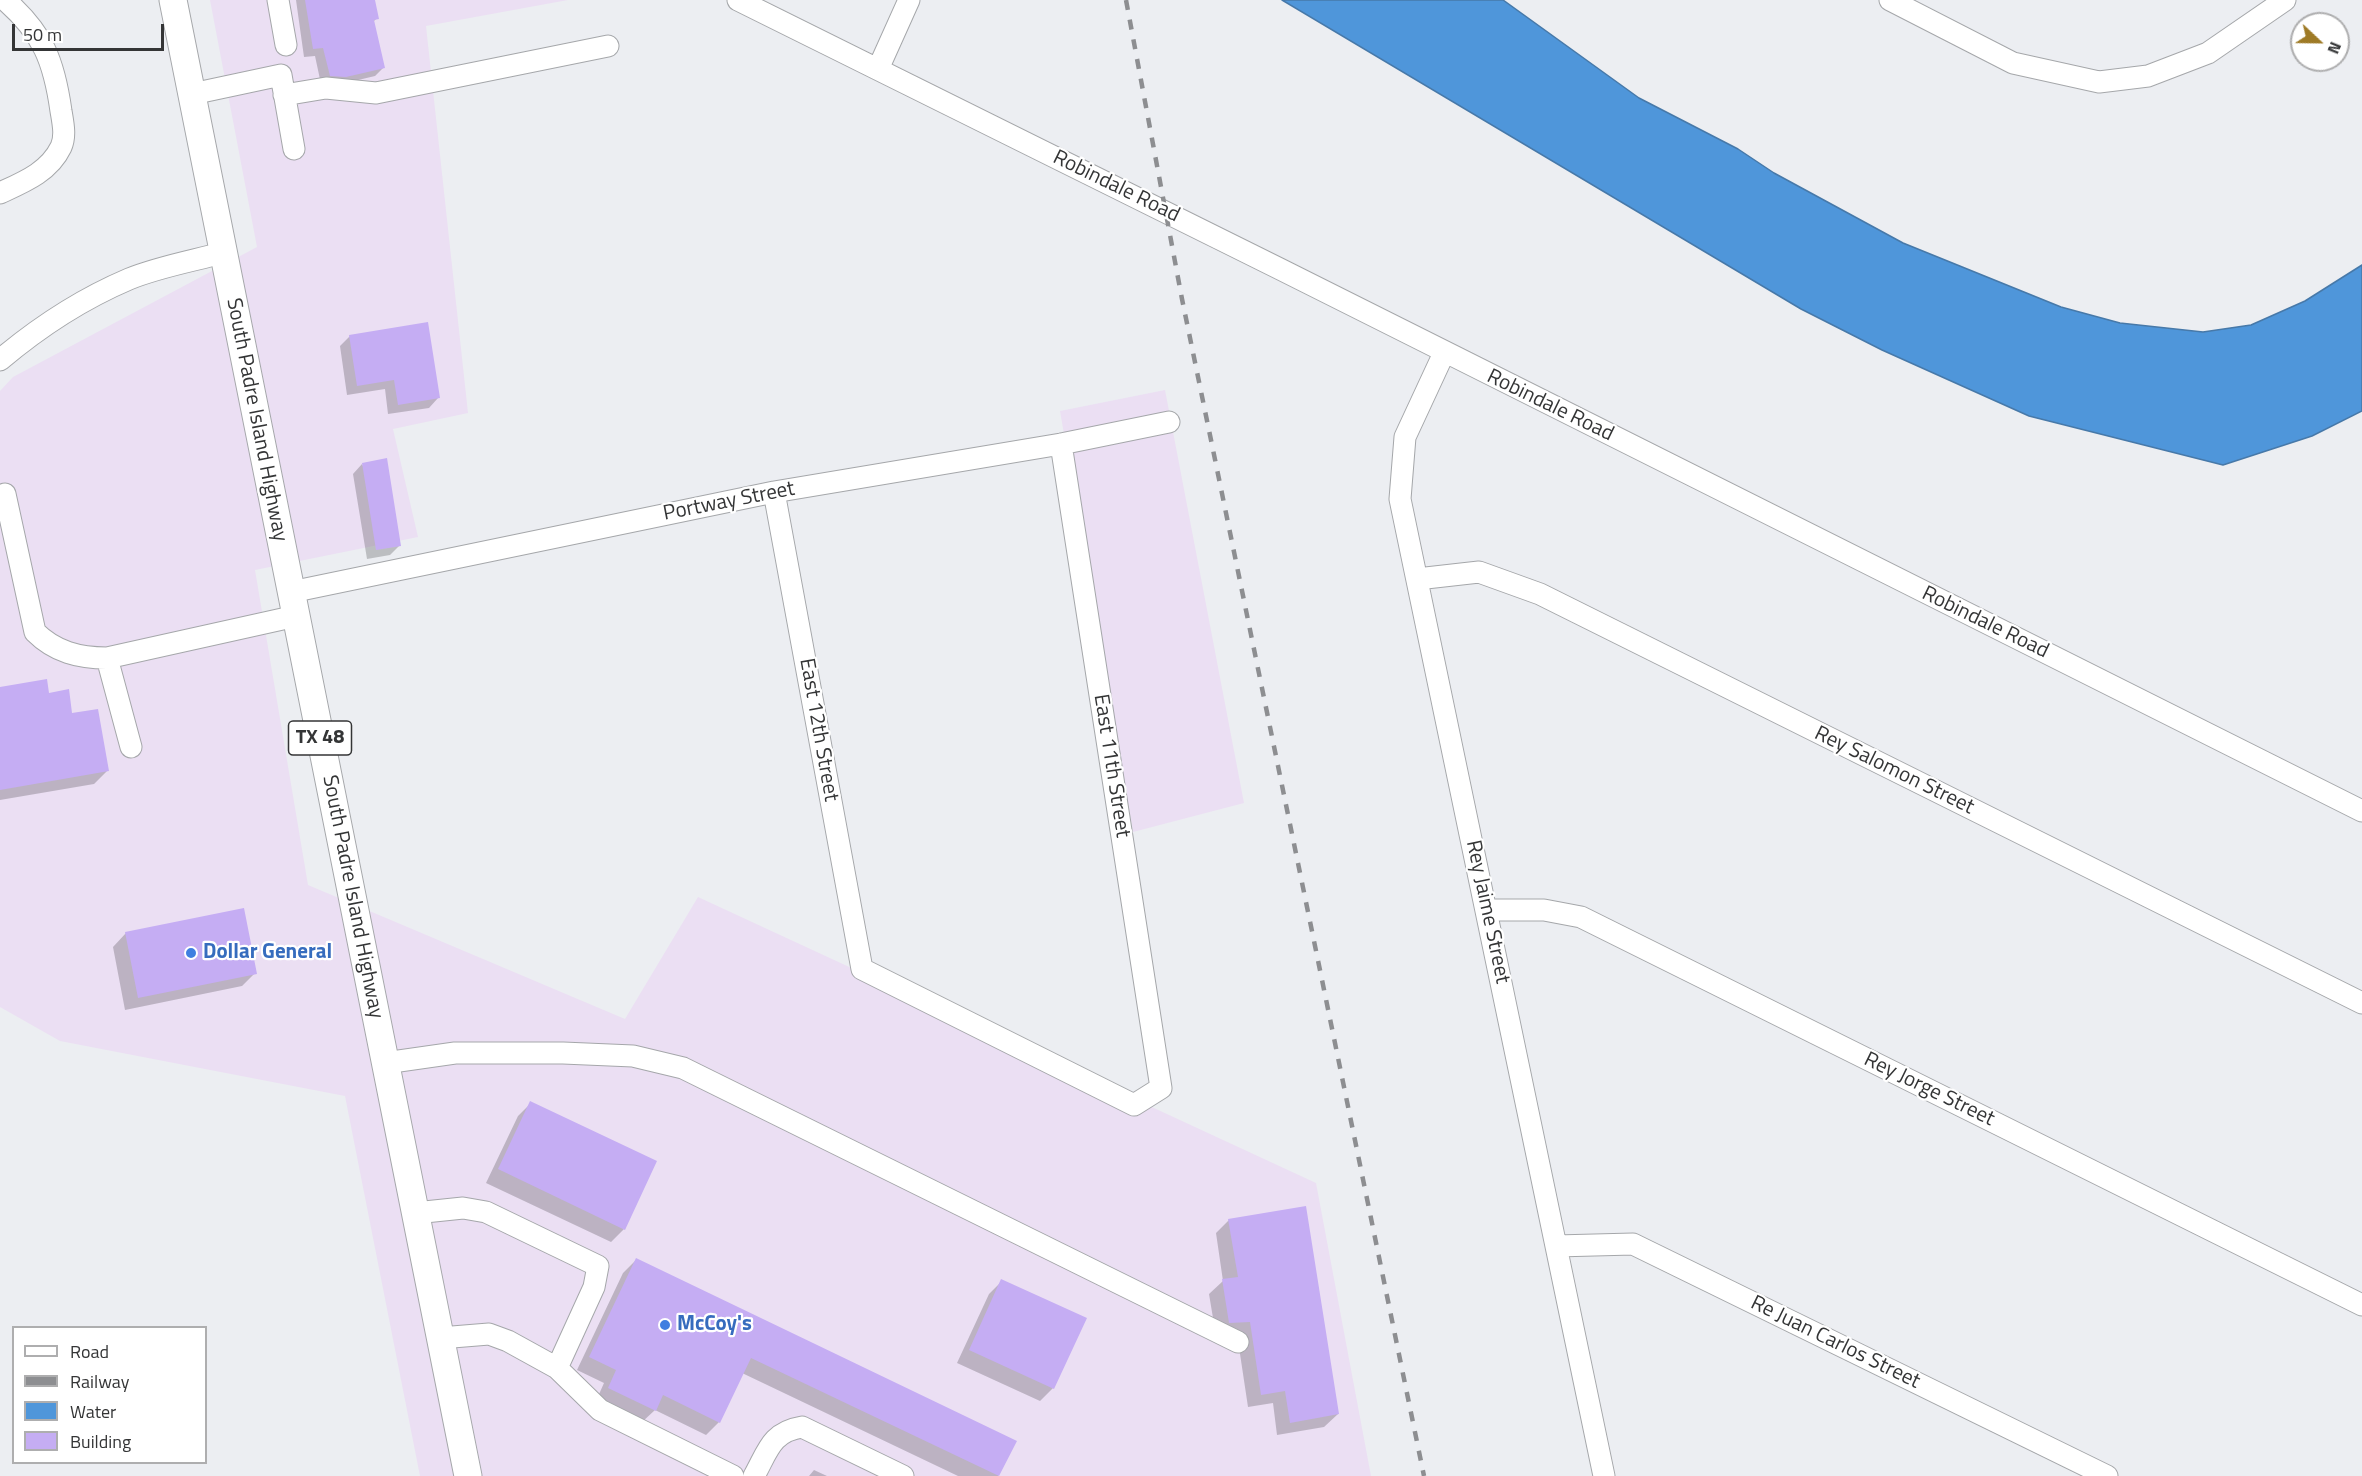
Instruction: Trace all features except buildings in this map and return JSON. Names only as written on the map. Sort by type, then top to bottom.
[{"type":"main road","name":"South Padre Island Highway","points":[[173,0],[468,1476]]},
{"type":"street","points":[[0,193],[37,176],[61,147],[64,132],[56,75],[46,48],[24,17],[5,0]]},
{"type":"street","points":[[278,0],[286,45]]},
{"type":"street","name":"Robindale Road","points":[[738,0],[1223,240],[1444,353],[2362,811]]},
{"type":"street","points":[[878,69],[909,0]]},
{"type":"street","points":[[1890,0],[2013,63],[2099,82],[2148,76],[2208,53],[2285,0]]},
{"type":"street","points":[[284,95],[326,88],[376,93],[608,46]]},
{"type":"street","points":[[192,94],[281,75],[294,149]]},
{"type":"street","points":[[0,360],[38,330],[87,299],[131,278],[222,253]]},
{"type":"street","name":"Rey Jaime Street","points":[[1444,353],[1405,437],[1400,499],[1604,1476]]},
{"type":"street","name":"Portway Street","points":[[5,494],[35,632],[46,643],[75,656],[107,658],[293,604],[774,492],[1060,444],[1169,422]]},
{"type":"street","name":"East 11th Street","points":[[862,969],[1134,1105],[1161,1088],[1060,444]]},
{"type":"street","name":"East 12th Street","points":[[774,492],[862,969]]},
{"type":"street","name":"Rey Salomon Street","points":[[1417,579],[1479,572],[1540,594],[2362,1003]]},
{"type":"street","points":[[107,658],[131,747]]},
{"type":"street","name":"Rey Jorge Street","points":[[1486,910],[1544,910],[1581,917],[2362,1305]]},
{"type":"street","points":[[385,1064],[455,1053],[563,1053],[633,1056],[683,1068],[1238,1342]]},
{"type":"street","points":[[415,1213],[463,1208],[486,1212],[598,1266],[594,1287],[557,1368]]},
{"type":"street","name":"Re Juan Carlos Street","points":[[1556,1246],[1633,1244],[2107,1476]]},
{"type":"street","points":[[440,1338],[489,1334],[508,1341],[557,1368],[600,1410],[733,1476]]},
{"type":"street","points":[[754,1476],[775,1438],[787,1430],[802,1427],[903,1476]]},
{"type":"shaded area","points":[[210,0],[568,0],[426,26],[468,413],[393,429],[418,537],[255,570],[308,885],[625,1019],[698,897],[1316,1183],[1371,1476],[420,1476],[345,1096],[60,1041],[0,1007],[0,391],[13,377],[257,247]]},
{"type":"shaded area","points":[[1165,390],[1244,803],[1133,832],[1060,411]]},
{"type":"water","points":[[1282,0],[1503,0],[1639,98],[1738,149],[1774,173],[1903,243],[2061,307],[2120,323],[2203,332],[2251,325],[2305,301],[2362,265],[2362,411],[2312,436],[2223,465],[2029,416],[1882,350],[1801,309]]},
{"type":"railway","points":[[1126,0],[1182,299],[1424,1476]]},
{"type":"place","name":"Dollar General","points":[[191,953]]},
{"type":"place","name":"McCoy's","points":[[665,1325]]}]
